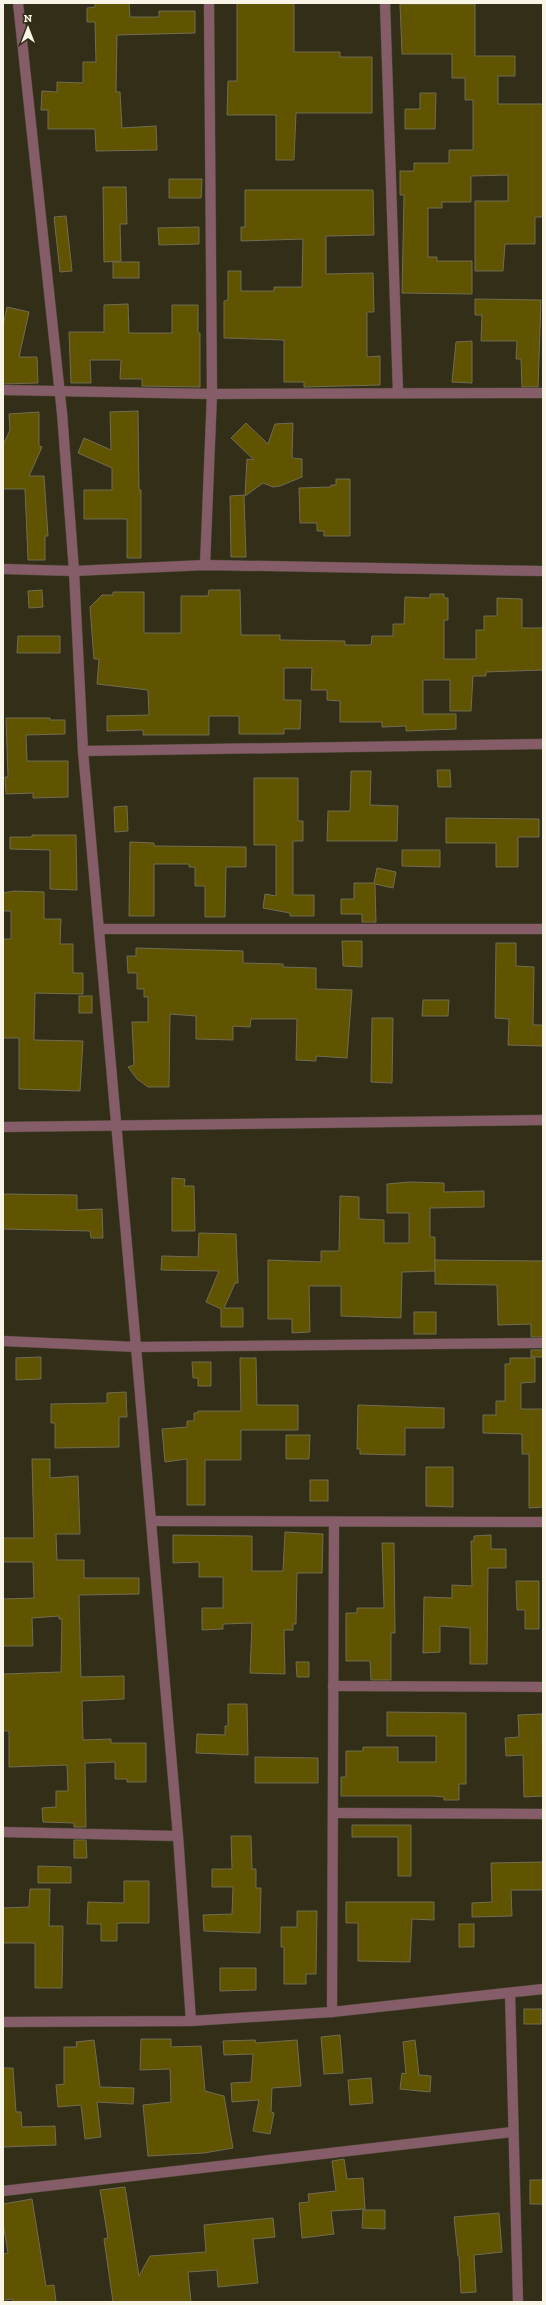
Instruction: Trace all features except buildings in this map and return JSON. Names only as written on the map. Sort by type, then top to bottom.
[{"type":"street","points":[[18,3],[58,391],[74,571],[83,751],[100,929],[178,1836],[191,2021]]},
{"type":"street","points":[[205,565],[212,394],[209,3]]},
{"type":"street","points":[[385,3],[398,393]]},
{"type":"street","points":[[3,390],[212,394],[543,394]]},
{"type":"street","points":[[3,570],[74,571],[205,565],[543,571]]},
{"type":"street","points":[[83,751],[543,744]]},
{"type":"street","points":[[100,929],[543,929]]},
{"type":"street","points":[[3,1127],[116,1127],[543,1120]]},
{"type":"street","points":[[3,1342],[136,1347],[543,1343]]},
{"type":"street","points":[[151,1522],[543,1522]]},
{"type":"street","points":[[332,2012],[334,1522]]},
{"type":"street","points":[[333,1686],[543,1687]]},
{"type":"street","points":[[334,1813],[543,1814]]},
{"type":"street","points":[[3,1832],[178,1836]]},
{"type":"street","points":[[3,2022],[191,2021],[332,2012],[543,1989]]},
{"type":"street","points":[[510,1993],[515,2302]]},
{"type":"street","points":[[3,2191],[512,2132]]}]
